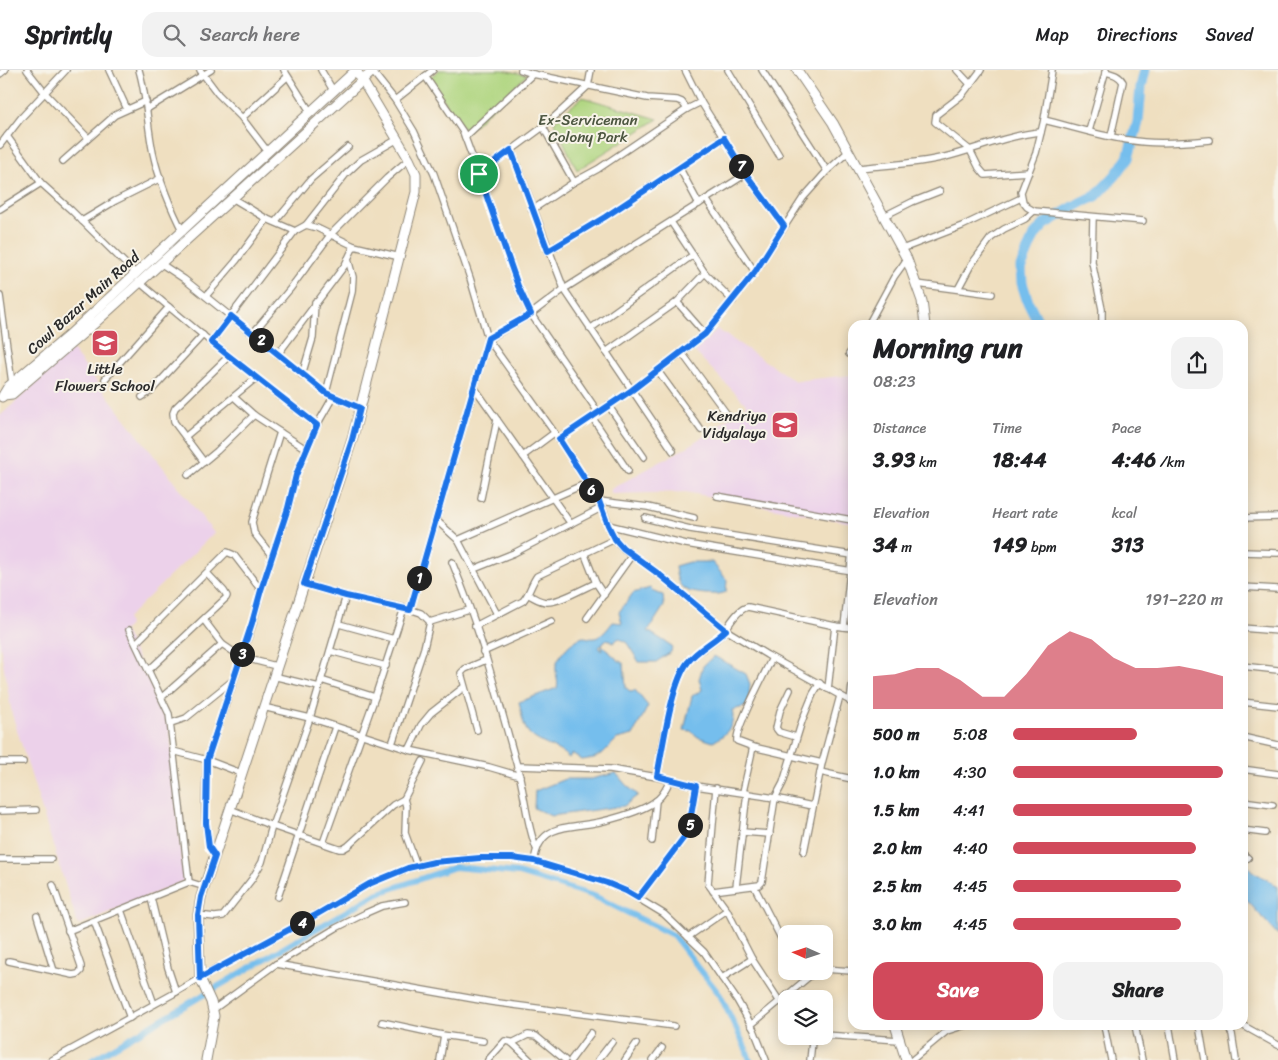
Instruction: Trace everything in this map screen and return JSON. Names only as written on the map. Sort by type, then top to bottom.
[{"type":"street","points":[[0,74],[5,70]]},
{"type":"street","points":[[27,70],[45,93],[88,138]]},
{"type":"street","points":[[0,145],[21,118],[66,70]]},
{"type":"street","points":[[109,70],[127,109]]},
{"type":"street","points":[[138,70],[146,102],[153,154],[161,178],[186,234]]},
{"type":"street","points":[[147,108],[202,73],[211,70]]},
{"type":"street","points":[[284,70],[312,113]]},
{"type":"street","points":[[321,70],[334,92]]},
{"type":"street","points":[[206,1060],[214,1022],[213,1006],[200,980],[198,915],[205,887],[276,666],[352,440],[416,192],[416,174],[409,159],[356,70]]},
{"type":"street","name":"Cowl Bazar Main Road","points":[[1,397],[12,383],[137,278],[186,234],[268,152],[356,70]]},
{"type":"street","points":[[395,100],[433,70]]},
{"type":"street","points":[[521,70],[647,98],[677,100],[682,102],[687,109]]},
{"type":"street","points":[[479,174],[543,127],[588,86],[591,70]]},
{"type":"street","points":[[684,70],[701,102],[746,174],[784,226]]},
{"type":"street","points":[[728,70],[779,155]]},
{"type":"street","points":[[762,70],[827,171]]},
{"type":"street","points":[[797,70],[833,123],[902,249],[917,284],[924,320]]},
{"type":"street","points":[[956,70],[971,85]]},
{"type":"street","points":[[981,70],[971,85],[952,104],[934,118],[937,124],[970,150],[978,168],[985,175],[993,176],[1029,172]]},
{"type":"street","points":[[1052,70],[1044,120],[1029,172],[1021,192],[1021,198],[1027,207],[1034,211],[1143,221]]},
{"type":"street","points":[[373,71],[395,100],[414,131],[438,182],[488,338],[559,439],[599,501],[615,539],[623,548],[660,575],[726,630],[848,700]]},
{"type":"street","name":"Cowl Bazar Main Road","points":[[1,397],[12,394],[96,322],[137,278],[160,263],[186,234],[232,198],[373,71]]},
{"type":"street","points":[[1089,131],[1106,71],[1121,78],[1123,82],[1111,136]]},
{"type":"street","points":[[202,73],[218,94],[242,118],[268,152]]},
{"type":"street","points":[[465,137],[533,74]]},
{"type":"street","points":[[425,76],[463,132],[515,280],[531,314],[598,412]]},
{"type":"street","points":[[242,118],[287,77]]},
{"type":"street","points":[[63,161],[115,115],[146,102]]},
{"type":"street","points":[[532,210],[574,182],[598,169],[687,109],[701,102]]},
{"type":"street","points":[[1044,120],[1145,142],[1210,140]]},
{"type":"street","points":[[543,127],[574,182]]},
{"type":"street","points":[[857,168],[943,158],[997,141],[1028,133],[1041,132]]},
{"type":"street","points":[[7,136],[41,183],[82,221],[137,278],[211,342],[317,425]]},
{"type":"street","points":[[548,251],[605,217],[724,138]]},
{"type":"street","points":[[211,342],[295,231],[306,225],[346,174],[361,160],[398,139]]},
{"type":"street","points":[[275,222],[311,179],[348,147]]},
{"type":"street","points":[[511,150],[532,210],[564,290],[673,451]]},
{"type":"street","points":[[559,439],[632,390],[705,334],[755,272],[803,198],[848,151]]},
{"type":"street","points":[[253,334],[331,234],[387,178],[409,159]]},
{"type":"street","points":[[679,167],[699,204]]},
{"type":"street","points":[[323,843],[394,639],[407,609],[436,520],[488,338],[531,314],[564,290],[746,174]]},
{"type":"street","points":[[82,221],[115,201],[161,178]]},
{"type":"street","points":[[0,209],[41,183]]},
{"type":"street","points":[[884,216],[940,191]]},
{"type":"street","points":[[232,198],[267,219],[295,231]]},
{"type":"street","points":[[902,249],[962,226],[1021,198]]},
{"type":"street","points":[[706,199],[755,272]]},
{"type":"street","points":[[958,289],[971,265],[991,238],[1004,229],[1025,219],[1034,211]]},
{"type":"street","points":[[1093,217],[1092,262],[1102,309],[1102,320]]},
{"type":"street","points":[[206,296],[236,261],[267,219]]},
{"type":"street","points":[[671,222],[705,273],[733,301]]},
{"type":"street","points":[[306,225],[331,234],[354,246],[400,257]]},
{"type":"street","points":[[278,354],[348,259],[354,246]]},
{"type":"street","points":[[590,329],[693,255]]},
{"type":"street","points":[[326,393],[352,292],[353,277],[348,259]]},
{"type":"street","points":[[871,320],[894,277],[907,259]]},
{"type":"street","points":[[160,263],[206,296],[326,393],[360,408]]},
{"type":"street","points":[[606,352],[677,302],[705,273]]},
{"type":"street","points":[[917,284],[992,294]]},
{"type":"street","points":[[0,296],[12,383]]},
{"type":"street","points":[[302,375],[313,338],[315,302]]},
{"type":"street","points":[[677,302],[705,334]]},
{"type":"street","points":[[105,379],[169,307]]},
{"type":"street","points":[[142,397],[151,391],[204,335]]},
{"type":"street","points":[[682,353],[729,417]]},
{"type":"street","points":[[204,462],[174,422],[173,413],[175,408],[229,356]]},
{"type":"street","points":[[658,371],[702,430]]},
{"type":"street","points":[[186,436],[256,378]]},
{"type":"street","points":[[474,387],[571,524]]},
{"type":"street","points":[[234,397],[254,415],[306,449]]},
{"type":"street","points":[[215,856],[209,847],[206,823],[207,760],[288,508],[296,475],[317,425],[333,397]]},
{"type":"street","points":[[608,405],[644,456]]},
{"type":"street","points":[[188,475],[238,432],[254,415]]},
{"type":"street","points":[[592,417],[628,470]]},
{"type":"street","points":[[482,498],[497,420]]},
{"type":"street","points":[[272,556],[254,533],[252,522],[280,432]]},
{"type":"street","points":[[523,456],[554,433]]},
{"type":"street","points":[[458,540],[587,483]]},
{"type":"street","points":[[717,496],[848,519]]},
{"type":"street","points":[[599,501],[648,507],[694,518]]},
{"type":"street","points":[[474,569],[514,553],[601,508]]},
{"type":"street","points":[[1248,518],[1278,517]]},
{"type":"street","points":[[645,518],[690,529],[848,552]]},
{"type":"street","points":[[436,520],[458,540],[497,614]]},
{"type":"street","points":[[608,525],[686,544],[848,571]]},
{"type":"street","points":[[475,626],[523,600],[529,594],[537,576],[615,539]]},
{"type":"street","points":[[136,643],[227,552],[230,553],[261,590]]},
{"type":"street","points":[[1248,552],[1278,553]]},
{"type":"street","points":[[584,554],[596,583],[604,595]]},
{"type":"street","points":[[587,618],[632,555]]},
{"type":"street","points":[[452,562],[463,588],[499,699],[520,776],[529,830],[536,848],[534,861]]},
{"type":"street","points":[[149,670],[204,620],[226,596],[224,591],[207,573]]},
{"type":"street","points":[[529,594],[541,601],[548,602],[558,600],[596,583]]},
{"type":"street","points":[[304,584],[346,596],[407,609],[421,614],[430,622]]},
{"type":"street","points":[[1248,587],[1278,589]]},
{"type":"street","points":[[844,627],[848,595]]},
{"type":"street","points":[[198,915],[222,916],[252,879],[262,862],[272,826],[310,718],[346,596]]},
{"type":"street","points":[[657,776],[674,691],[681,671],[696,653],[717,639],[726,630],[741,609],[748,607],[848,628]]},
{"type":"street","points":[[430,622],[470,610]]},
{"type":"street","points":[[204,620],[222,644],[241,656],[276,666]]},
{"type":"street","points":[[484,652],[552,620]]},
{"type":"street","points":[[392,744],[424,648],[430,622]]},
{"type":"street","points":[[339,624],[394,639]]},
{"type":"street","points":[[828,689],[835,626]]},
{"type":"street","points":[[1248,629],[1278,632]]},
{"type":"street","points":[[129,630],[169,714],[189,882]]},
{"type":"street","points":[[162,697],[222,644]]},
{"type":"street","points":[[330,651],[386,666]]},
{"type":"street","points":[[772,658],[736,737],[737,741],[753,747],[822,763]]},
{"type":"street","points":[[477,730],[460,676],[462,670],[486,660]]},
{"type":"street","points":[[1248,667],[1278,670]]},
{"type":"street","points":[[273,676],[319,687]]},
{"type":"street","points":[[171,723],[186,718],[233,680]]},
{"type":"street","points":[[321,680],[375,697]]},
{"type":"street","points":[[713,891],[754,886],[762,882],[775,798],[783,783],[806,710],[820,683]]},
{"type":"street","points":[[409,750],[421,725],[431,713],[464,687]]},
{"type":"street","points":[[790,690],[780,711],[776,728],[779,732],[796,737]]},
{"type":"street","points":[[804,852],[812,806],[840,696]]},
{"type":"street","points":[[1248,703],[1278,706]]},
{"type":"street","points":[[263,707],[310,718],[409,750],[489,767],[520,776]]},
{"type":"street","points":[[278,897],[335,727]]},
{"type":"street","points":[[1248,738],[1278,745]]},
{"type":"street","points":[[736,887],[745,793],[753,747]]},
{"type":"street","points":[[173,751],[207,760],[242,773]]},
{"type":"street","points":[[0,762],[23,762]]},
{"type":"street","points":[[230,809],[339,850],[343,849],[393,805],[404,799],[423,762]]},
{"type":"street","points":[[517,766],[610,769],[657,776],[696,786],[775,798],[812,806]]},
{"type":"street","points":[[1248,770],[1278,774]]},
{"type":"street","points":[[820,772],[848,778]]},
{"type":"street","points":[[536,848],[548,834],[557,829],[597,823],[629,814],[656,801],[664,793],[670,780]]},
{"type":"street","points":[[638,898],[688,832],[696,786]]},
{"type":"street","points":[[716,788],[708,884],[727,910],[752,959],[778,995]]},
{"type":"street","points":[[404,799],[406,806],[405,833],[417,866]]},
{"type":"street","points":[[652,841],[656,801]]},
{"type":"street","points":[[1248,802],[1273,805]]},
{"type":"street","points":[[0,811],[36,810]]},
{"type":"street","points":[[1248,831],[1265,833]]},
{"type":"street","points":[[742,832],[770,834]]},
{"type":"street","points":[[52,1060],[200,980],[369,884],[408,868],[434,862],[480,858],[512,858],[534,861],[607,883],[626,891],[664,914],[704,952],[737,1000],[751,1025],[766,1060]]},
{"type":"street","points":[[0,859],[51,859]]},
{"type":"street","points":[[68,931],[189,882],[205,887]]},
{"type":"street","points":[[9,961],[73,975],[81,971],[81,966],[53,886]]},
{"type":"street","points":[[754,886],[778,932]]},
{"type":"street","points":[[151,898],[168,968],[176,992]]},
{"type":"street","points":[[213,1006],[276,964],[366,913],[382,906],[405,902]]},
{"type":"street","points":[[121,910],[154,1004]]},
{"type":"street","points":[[688,937],[727,910]]},
{"type":"street","points":[[37,916],[54,970]]},
{"type":"street","points":[[94,921],[130,1018]]},
{"type":"street","points":[[722,978],[752,959]]},
{"type":"street","points":[[276,964],[490,1002],[674,1026]]},
{"type":"street","points":[[833,970],[848,971]]},
{"type":"street","points":[[794,990],[804,980]]},
{"type":"street","points":[[751,1025],[778,1006]]},
{"type":"street","points":[[382,1022],[442,1035],[483,1041]]},
{"type":"street","points":[[1248,1028],[1278,1045]]},
{"type":"street","points":[[896,1030],[906,1060]]},
{"type":"street","points":[[912,1060],[950,1030]]},
{"type":"street","points":[[1105,1030],[1110,1060]]},
{"type":"street","points":[[1136,1030],[1142,1060]]},
{"type":"street","points":[[1171,1030],[1175,1060]]},
{"type":"street","points":[[1199,1030],[1205,1060]]},
{"type":"street","points":[[1229,1030],[1232,1034],[1236,1060]]},
{"type":"street","points":[[571,1060],[591,1033]]},
{"type":"street","points":[[440,1060],[444,1036],[442,1035]]},
{"type":"street","points":[[512,1043],[528,1035],[536,1036],[565,1060]]},
{"type":"street","points":[[833,1035],[899,1040]]},
{"type":"street","points":[[488,1060],[503,1042],[508,1041],[530,1060]]},
{"type":"street","points":[[598,1060],[612,1042]]},
{"type":"street","points":[[625,1060],[636,1044]]},
{"type":"street","points":[[810,1060],[812,1045]]},
{"type":"street","points":[[652,1060],[662,1048]]},
{"type":"shaded area","name":"Kendriya Vidyalaya","points":[[717,329],[795,381],[848,375],[848,522],[686,492],[611,494],[611,489],[689,446],[747,405],[695,352]]},
{"type":"shaded area","points":[[72,350],[214,533],[127,618],[129,625],[124,630],[169,722],[184,881],[78,925],[12,714],[0,645],[0,416]]},
{"type":"green space","points":[[439,70],[503,70],[527,75],[466,133],[429,78]]},
{"type":"green space","name":"Ex-Serviceman Colony Park","points":[[582,97],[658,119],[577,170],[554,122]]},
{"type":"water","points":[[689,562],[712,562],[727,580],[726,592],[706,594],[692,592],[683,588],[678,580],[675,566]]},
{"type":"water","points":[[650,588],[654,592],[663,595],[664,606],[648,631],[672,646],[671,652],[656,662],[639,662],[627,643],[619,638],[613,643],[607,639],[599,647],[602,651],[602,645],[624,664],[626,688],[630,691],[635,690],[648,706],[633,735],[617,739],[603,753],[594,758],[582,760],[572,753],[569,758],[540,742],[526,729],[519,702],[557,688],[556,665],[566,648],[583,637],[592,638],[600,636],[613,622],[622,623],[619,612],[633,593]]},
{"type":"water","points":[[714,656],[746,674],[750,684],[748,706],[732,710],[733,720],[729,729],[713,742],[698,737],[691,731],[684,730],[692,696],[702,690],[699,679],[703,666]]},
{"type":"water","points":[[616,773],[638,795],[624,806],[551,816],[534,808],[535,791],[565,779],[591,779]]},
{"type":"water","points":[[1248,866],[1252,871],[1278,886],[1278,935],[1248,902]]},
{"type":"waterway","points":[[1037,320],[1028,302],[1022,283],[1021,267],[1034,236],[1045,224],[1096,196],[1115,176],[1128,158],[1138,122],[1141,87],[1145,70]]},
{"type":"waterway","points":[[92,1060],[376,894],[455,867],[518,873],[594,896],[673,935],[720,995],[750,1060]]},
{"type":"place","name":"Little Flowers School","points":[[105,343]]},
{"type":"place","name":"Kendriya Vidyalaya","points":[[785,425]]},
{"type":"route","points":[[724,138],[746,174],[784,226],[755,272],[705,334],[632,390],[559,439],[599,501],[615,539],[623,548],[660,575],[726,630],[717,639],[696,653],[681,671],[674,691],[657,776],[696,786],[688,832],[638,898],[607,883],[576,872],[534,861],[512,858],[480,858],[434,862],[408,868],[369,884],[200,978],[198,915],[201,897],[215,856],[209,847],[206,823],[207,760],[288,508],[296,475],[317,425],[211,342],[231,316],[326,393],[360,408],[352,440],[304,584],[346,596],[410,610],[488,338],[531,314],[510,265],[479,174],[511,150],[548,251],[605,217],[724,138]]}]
